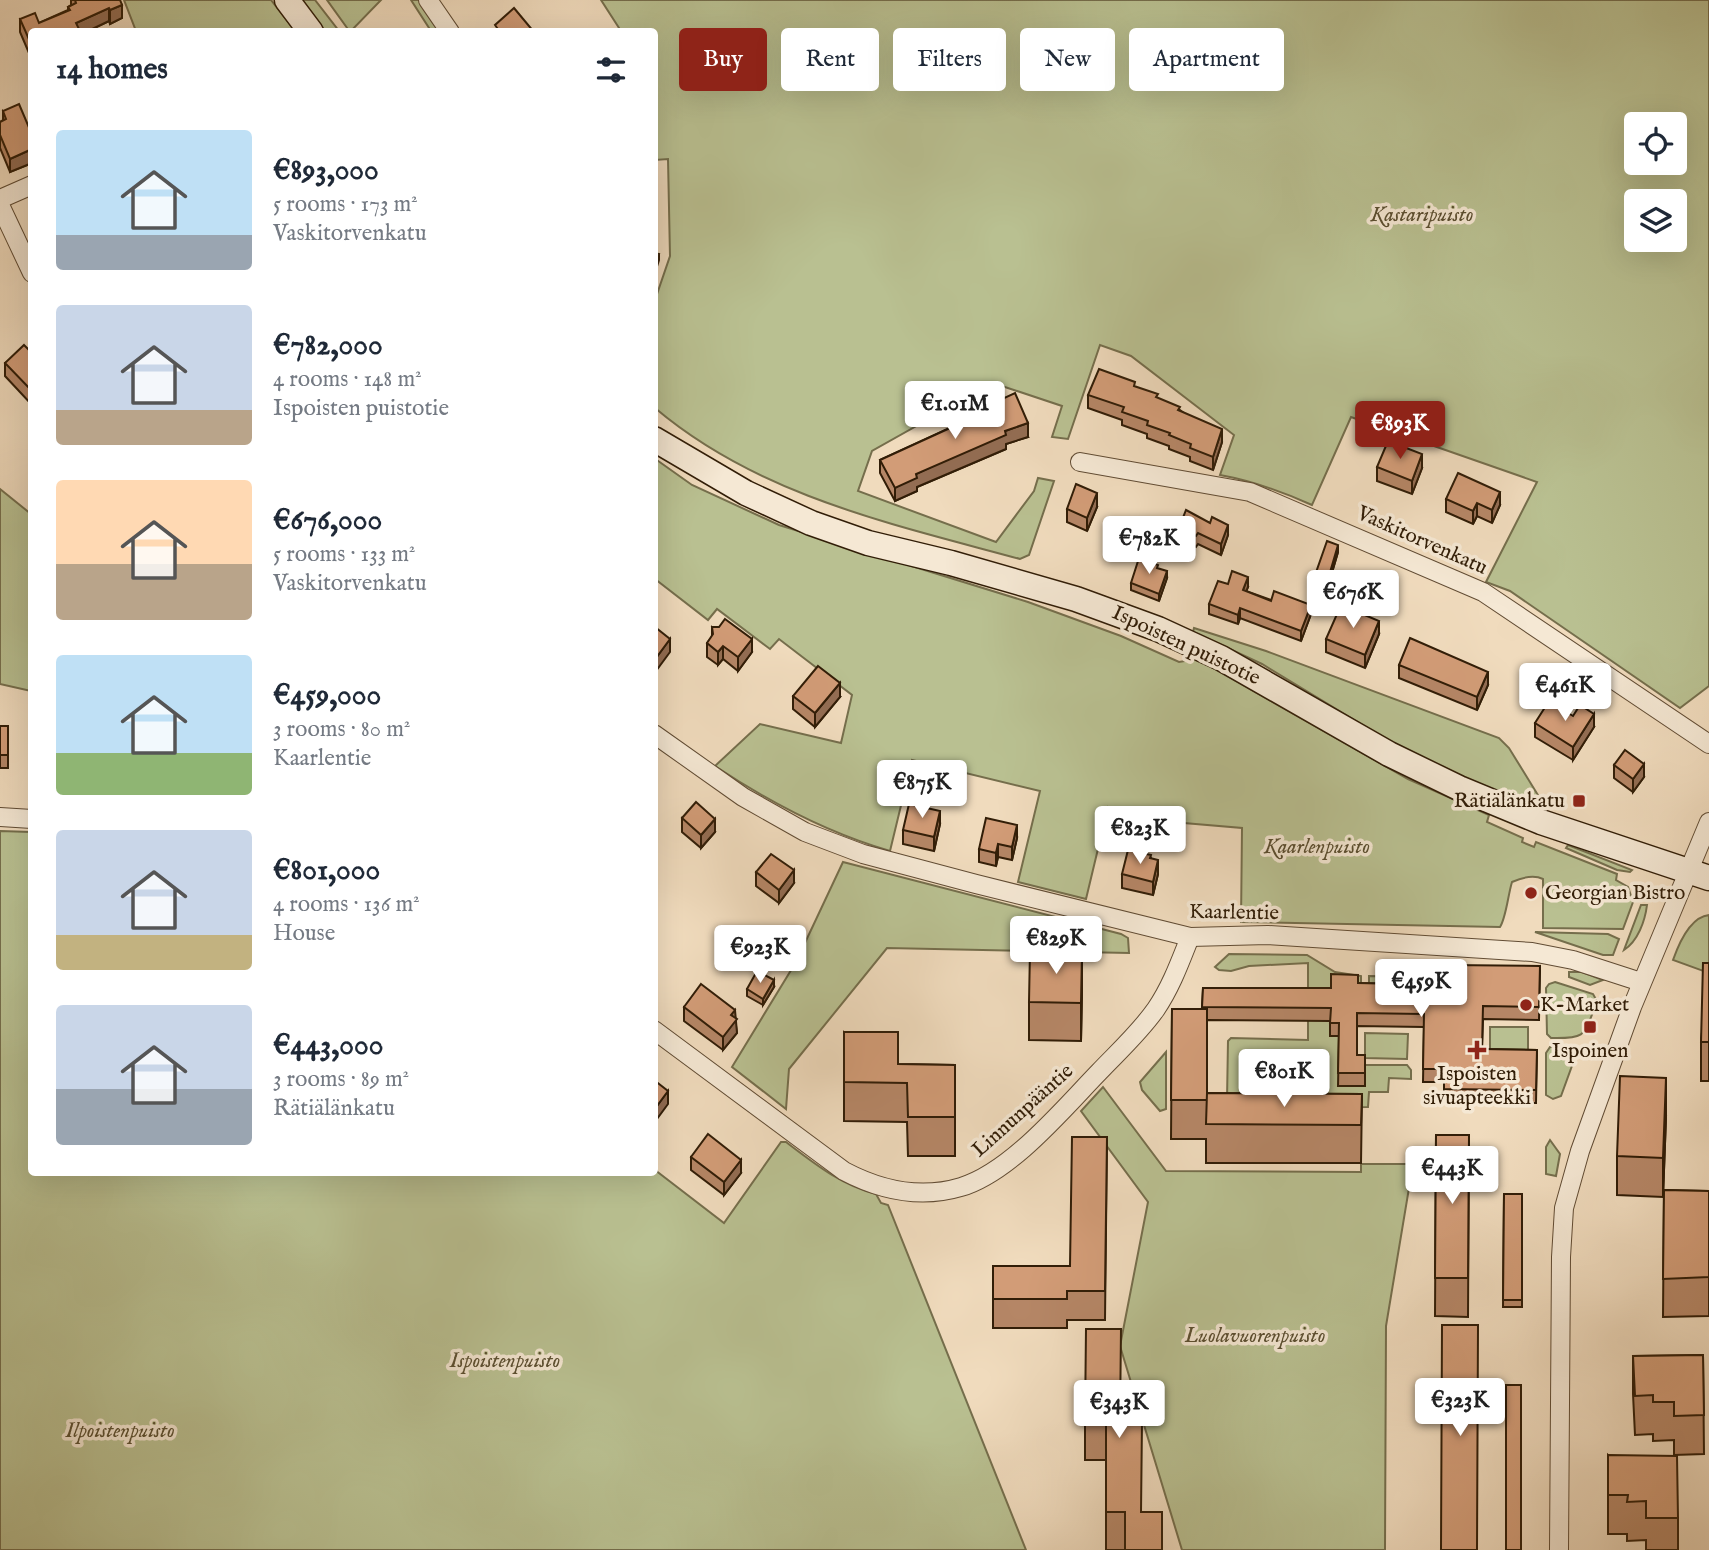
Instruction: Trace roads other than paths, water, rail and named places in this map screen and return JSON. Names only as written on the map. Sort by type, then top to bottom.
[{"type":"main road","points":[[287,0],[308,28]]},
{"type":"main road","name":"Ispoisten puistotie","points":[[658,441],[746,493],[811,523],[868,542],[1076,599],[1158,629],[1221,658],[1434,777],[1541,822],[1698,874]]},
{"type":"street","points":[[428,0],[447,28]]},
{"type":"street","points":[[0,199],[28,187]]},
{"type":"street","points":[[0,205],[28,265]]},
{"type":"street","name":"Vaskitorvenkatu","points":[[1080,462],[1250,492],[1483,592],[1709,744]]},
{"type":"street","name":"Kaarlentie","points":[[658,737],[743,797],[805,832],[863,854],[976,884],[1190,937],[1268,935],[1532,952],[1573,960],[1641,982]]},
{"type":"street","points":[[0,817],[28,819]]},
{"type":"street","points":[[1559,1550],[1561,1257],[1564,1208],[1580,1151],[1641,982],[1698,874],[1709,822]]},
{"type":"street","name":"Linnunpääntie","points":[[658,1033],[844,1171],[868,1184],[923,1193],[954,1189],[978,1181],[1012,1158],[1130,1039],[1157,1008],[1190,937]]},
{"type":"place","name":"Rätiälänkatu","points":[[1579,801]]},
{"type":"place","name":"Georgian Bistro","points":[[1531,893]]},
{"type":"place","name":"K-Market","points":[[1526,1005]]},
{"type":"place","name":"Ispoinen","points":[[1590,1027]]},
{"type":"place","name":"Ispoisten sivuapteekki","points":[[1477,1050]]},
{"type":"park label","name":"Kastaripuisto","points":[[1422,215]]},
{"type":"park label","name":"Kaarlenpuisto","points":[[1317,847]]},
{"type":"park label","name":"Luolavuorenpuisto","points":[[1255,1336]]},
{"type":"park label","name":"Ispoistenpuisto","points":[[505,1361]]},
{"type":"park label","name":"Ilpoistenpuisto","points":[[120,1431]]}]
